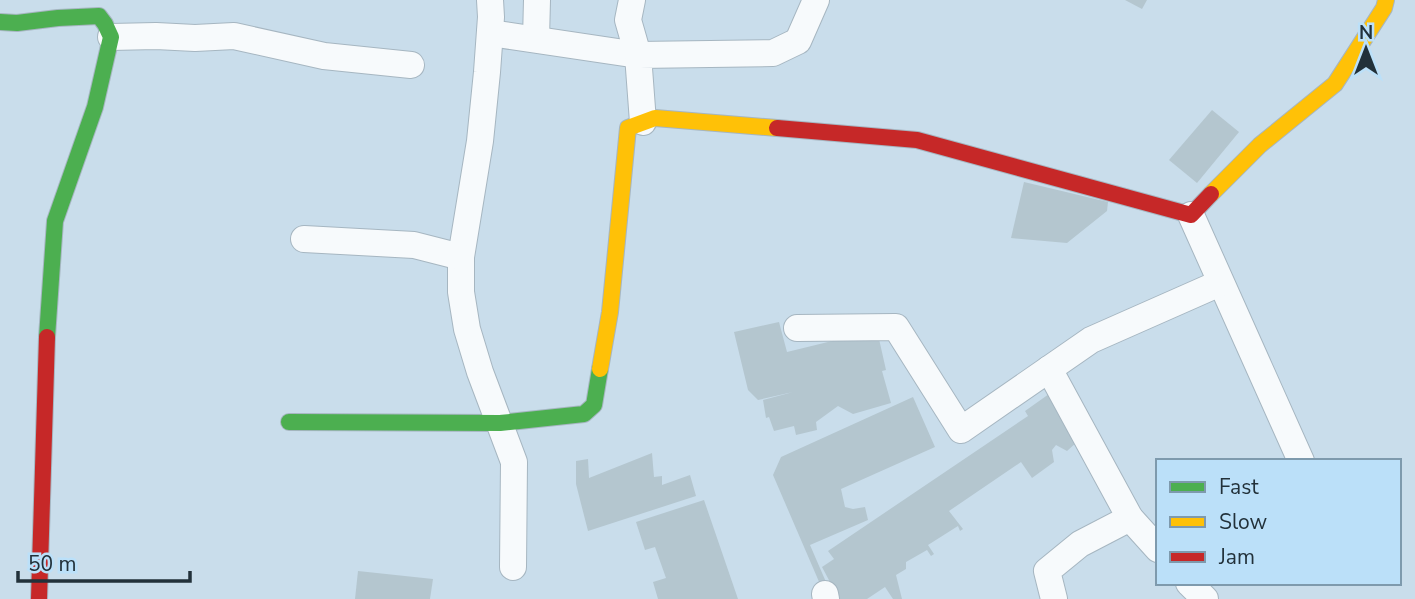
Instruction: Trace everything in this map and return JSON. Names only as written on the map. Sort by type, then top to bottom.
[{"type":"street","points":[[490,0],[487,72],[480,141],[461,257],[461,292],[467,329],[480,372],[514,462],[513,567]]},
{"type":"street","points":[[536,39],[537,0]]},
{"type":"street","points":[[632,0],[628,20],[638,55],[643,122]]},
{"type":"street","points":[[489,33],[638,55],[773,53],[798,41],[816,0]]},
{"type":"street","points":[[1191,215],[1259,145],[1335,84],[1384,8],[1386,0]]},
{"type":"street","points":[[0,22],[99,16],[111,37],[95,107],[55,221],[45,368],[39,599]]},
{"type":"street","points":[[111,37],[234,36],[324,56],[411,65]]},
{"type":"street","points":[[289,422],[500,423],[584,414],[594,405],[610,312],[628,128],[655,118],[917,141],[1191,215]]},
{"type":"street","points":[[1191,215],[1300,459]]},
{"type":"street","points":[[304,239],[414,245],[461,257]]},
{"type":"street","points":[[797,328],[896,327],[961,430],[1091,340],[1220,283]]},
{"type":"street","points":[[1049,369],[1130,518],[1156,546]]},
{"type":"street","points":[[1054,599],[1047,571],[1080,544],[1130,518]]},
{"type":"street","points":[[1191,585],[1205,599]]},
{"type":"building","points":[[1125,0],[1147,0],[1142,9]]},
{"type":"building","points":[[1212,110],[1239,132],[1197,183],[1169,160]]},
{"type":"building","points":[[1024,182],[1108,202],[1107,211],[1067,243],[1011,238]]},
{"type":"building","points":[[779,322],[787,352],[877,330],[886,370],[882,371],[891,403],[853,414],[838,406],[816,422],[817,430],[796,435],[794,426],[774,431],[769,417],[766,418],[763,400],[793,392],[758,400],[748,390],[734,332]]},
{"type":"building","points":[[1049,394],[1078,425],[1068,433],[1077,442],[1067,451],[1056,445],[1052,450],[1054,462],[1032,478],[1021,462],[949,511],[963,529],[960,531],[958,526],[928,545],[934,554],[931,556],[927,550],[906,562],[906,569],[896,575],[902,599],[893,599],[885,587],[867,599],[839,599],[822,567],[834,559],[828,551],[1028,416],[1025,411]]},
{"type":"building","points":[[913,397],[935,447],[841,489],[845,507],[865,507],[868,520],[810,545],[826,582],[820,584],[773,475],[781,457]]},
{"type":"building","points":[[652,453],[654,477],[662,476],[662,485],[690,475],[696,496],[588,531],[576,484],[576,461],[588,459],[589,478]]},
{"type":"building","points":[[704,500],[738,599],[658,599],[653,582],[666,578],[655,547],[645,550],[636,522]]},
{"type":"building","points":[[358,571],[433,579],[430,599],[355,599]]},
{"type":"traffic: fast","points":[[0,22],[99,16],[111,37],[95,107],[55,221],[47,337]]},
{"type":"traffic: fast","points":[[289,422],[500,423],[584,414],[594,405],[600,369]]},
{"type":"traffic: slow","points":[[1211,194],[1260,145],[1335,84],[1384,8],[1386,0]]},
{"type":"traffic: slow","points":[[600,369],[610,312],[628,128],[655,118],[777,128]]},
{"type":"traffic: jam","points":[[777,128],[917,140],[1191,215],[1211,194]]},
{"type":"traffic: jam","points":[[39,599],[47,337]]}]
